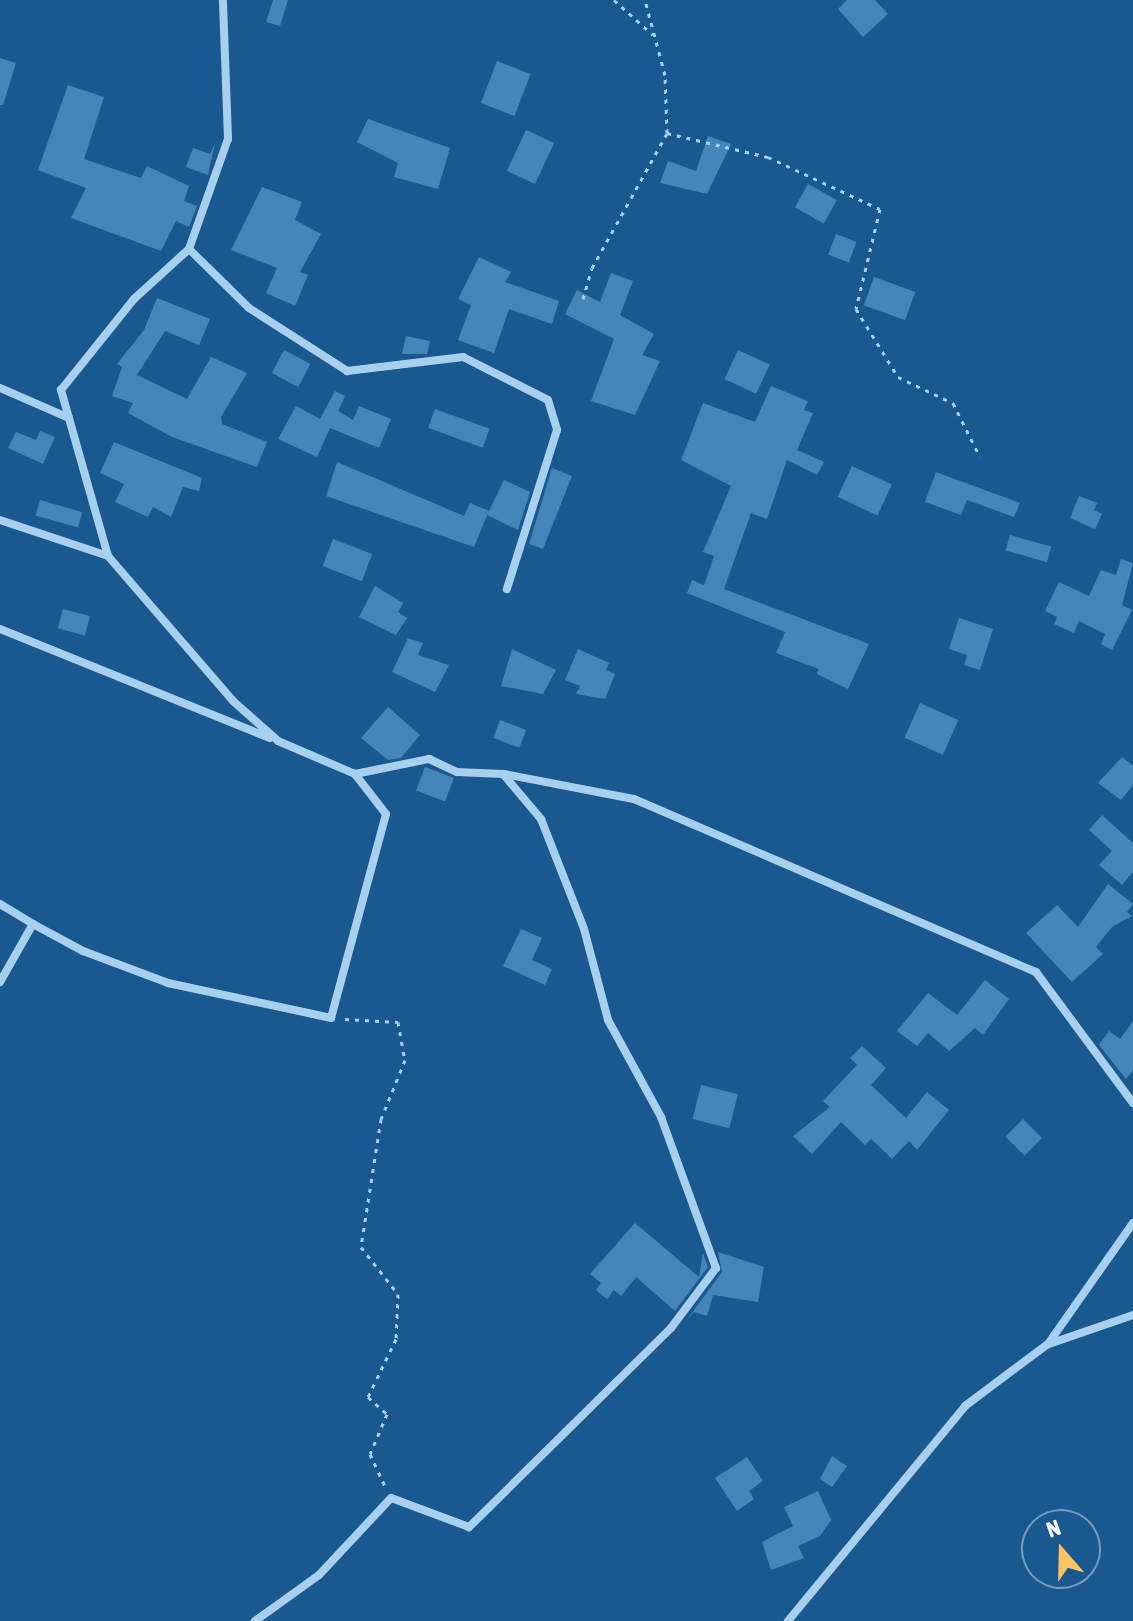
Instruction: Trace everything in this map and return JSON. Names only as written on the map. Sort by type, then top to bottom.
[{"type":"street","points":[[223,0],[228,139],[189,249],[134,299],[61,390],[108,556],[233,701],[278,741]]},
{"type":"street","points":[[189,249],[249,308],[347,371],[463,357],[548,400],[557,430],[507,589]]},
{"type":"street","points":[[0,388],[69,418]]},
{"type":"street","points":[[0,520],[108,556]]},
{"type":"street","points":[[0,629],[355,774],[386,814],[331,1018],[168,983],[83,951],[0,904]]},
{"type":"street","points":[[355,774],[429,759],[457,772],[503,774],[634,799],[1036,972],[1133,1103]]},
{"type":"street","points":[[255,1621],[319,1575],[391,1498],[469,1527],[671,1328],[716,1268],[661,1117],[608,1020],[584,929],[541,819],[503,774]]},
{"type":"street","points":[[0,982],[33,924]]},
{"type":"street","points":[[1048,1344],[1133,1223]]},
{"type":"street","points":[[788,1621],[965,1406],[1048,1344],[1133,1315]]},
{"type":"path","points":[[614,0],[655,36]]},
{"type":"path","points":[[583,299],[592,268],[667,133],[665,75],[645,0]]},
{"type":"path","points":[[667,133],[768,157],[880,209],[856,309],[898,377],[953,403],[980,457]]},
{"type":"path","points":[[331,1018],[398,1022],[405,1060],[381,1119],[361,1247],[398,1294],[396,1339],[368,1397],[387,1414],[370,1454],[391,1498]]},
{"type":"building","points":[[273,0],[288,0],[280,26],[266,22]]},
{"type":"building","points":[[847,0],[875,0],[888,14],[863,37],[838,9]]},
{"type":"building","points":[[0,58],[16,63],[3,105],[0,105]]},
{"type":"building","points":[[497,61],[531,74],[514,116],[481,103]]},
{"type":"building","points":[[68,85],[104,97],[84,159],[141,178],[147,166],[189,186],[184,201],[197,206],[189,227],[176,221],[161,251],[71,218],[86,188],[38,170]]},
{"type":"building","points":[[368,119],[450,148],[438,189],[394,177],[398,163],[357,142]]},
{"type":"building","points":[[526,130],[554,143],[535,184],[507,171]]},
{"type":"building","points":[[708,136],[731,144],[707,194],[660,183],[668,161],[696,171]]},
{"type":"building","points":[[215,143],[208,175],[186,167],[193,148],[210,154]]},
{"type":"building","points":[[808,184],[837,200],[824,224],[795,208]]},
{"type":"building","points":[[262,187],[302,202],[295,220],[321,234],[300,272],[308,275],[295,306],[266,293],[277,268],[231,250]]},
{"type":"building","points":[[836,234],[857,242],[849,262],[828,255]]},
{"type":"building","points":[[479,257],[511,272],[505,282],[559,301],[552,324],[509,309],[494,353],[458,340],[471,305],[458,299]]},
{"type":"building","points":[[611,273],[633,281],[620,315],[654,334],[642,355],[660,361],[635,415],[591,401],[614,339],[565,314],[577,290],[600,302]]},
{"type":"building","points":[[874,277],[915,292],[905,320],[864,305]]},
{"type":"building","points":[[157,298],[210,319],[199,345],[165,331],[137,375],[187,399],[211,357],[247,373],[221,417],[222,424],[267,442],[257,467],[172,437],[128,413],[133,403],[112,396],[122,367],[117,364],[144,330]]},
{"type":"building","points":[[406,336],[430,341],[427,354],[402,354]]},
{"type":"building","points":[[284,350],[310,364],[298,387],[272,373]]},
{"type":"building","points":[[738,350],[770,365],[756,394],[724,379]]},
{"type":"building","points":[[771,386],[808,401],[804,410],[813,413],[797,450],[824,462],[817,475],[787,460],[767,519],[751,513],[724,589],[869,644],[848,689],[817,674],[819,669],[776,653],[785,632],[687,593],[692,580],[704,585],[714,556],[703,552],[731,486],[681,460],[703,403],[755,422]]},
{"type":"building","points":[[335,391],[345,396],[338,411],[353,420],[359,406],[391,419],[379,448],[330,428],[317,457],[278,439],[296,406],[320,419]]},
{"type":"building","points":[[435,409],[490,429],[483,448],[428,428]]},
{"type":"building","points":[[40,431],[55,437],[43,464],[8,448],[16,432],[36,440]]},
{"type":"building","points":[[114,442],[202,478],[199,491],[183,487],[171,517],[153,507],[148,517],[115,502],[124,484],[100,473]]},
{"type":"building","points":[[337,462],[464,516],[470,503],[489,511],[474,547],[326,496]]},
{"type":"building","points":[[852,466],[892,485],[878,515],[838,497]]},
{"type":"building","points":[[552,468],[572,476],[543,549],[529,544]]},
{"type":"building","points":[[936,472],[1020,503],[1014,517],[967,500],[961,515],[925,502]]},
{"type":"building","points":[[504,480],[530,492],[518,530],[487,515]]},
{"type":"building","points":[[1079,496],[1097,503],[1094,510],[1102,514],[1095,529],[1070,518]]},
{"type":"building","points":[[40,500],[82,512],[78,528],[36,515]]},
{"type":"building","points":[[1010,535],[1051,547],[1047,562],[1006,550]]},
{"type":"building","points":[[333,539],[372,554],[362,581],[323,566]]},
{"type":"building","points":[[1121,559],[1133,563],[1122,605],[1132,610],[1112,650],[1101,644],[1105,634],[1079,621],[1074,633],[1054,624],[1057,617],[1045,611],[1059,582],[1089,596],[1101,570],[1116,575]]},
{"type":"building","points":[[375,586],[403,603],[398,612],[407,618],[396,635],[359,617]]},
{"type":"building","points":[[63,609],[90,616],[85,636],[58,628]]},
{"type":"building","points":[[959,618],[993,629],[980,670],[964,665],[967,655],[949,649]]},
{"type":"building","points":[[408,638],[423,643],[418,655],[449,665],[435,692],[392,672]]},
{"type":"building","points":[[512,649],[556,670],[543,694],[501,686]]},
{"type":"building","points":[[578,649],[609,663],[606,670],[615,674],[605,699],[576,694],[580,686],[565,680]]},
{"type":"building","points":[[920,703],[958,720],[943,755],[905,738]]},
{"type":"building","points":[[388,707],[420,735],[401,758],[388,760],[361,738]]},
{"type":"building","points":[[500,720],[526,730],[519,748],[493,738]]},
{"type":"building","points":[[1122,757],[1133,766],[1133,785],[1121,800],[1098,783]]},
{"type":"building","points":[[425,767],[454,778],[445,801],[416,790]]},
{"type":"building","points":[[1102,815],[1133,843],[1133,872],[1122,885],[1099,865],[1112,851],[1089,830]]},
{"type":"building","points":[[1108,884],[1133,904],[1127,912],[1132,916],[1112,927],[1096,947],[1103,954],[1072,982],[1026,933],[1057,905],[1078,927]]},
{"type":"building","points":[[521,929],[542,938],[532,960],[552,969],[545,985],[503,966]]},
{"type":"building","points":[[985,980],[1009,999],[983,1035],[975,1028],[949,1051],[928,1033],[917,1046],[897,1031],[928,993],[957,1015]]},
{"type":"building","points":[[1133,1021],[1133,1070],[1126,1079],[1099,1045],[1109,1031],[1120,1039]]},
{"type":"building","points":[[862,1046],[886,1068],[871,1085],[906,1118],[927,1092],[949,1110],[917,1150],[909,1141],[892,1159],[871,1139],[865,1145],[841,1122],[812,1154],[793,1136],[830,1107],[823,1101],[857,1065],[850,1058]]},
{"type":"building","points":[[701,1085],[738,1094],[729,1128],[693,1119]]},
{"type":"building","points":[[1023,1119],[1042,1138],[1024,1156],[1005,1137]]},
{"type":"building","points":[[635,1223],[699,1277],[703,1253],[708,1267],[675,1311],[636,1277],[621,1296],[614,1290],[607,1299],[596,1290],[601,1283],[590,1274]]},
{"type":"building","points":[[718,1252],[764,1267],[758,1302],[713,1295],[707,1316],[694,1312],[686,1321],[722,1272]]},
{"type":"building","points":[[832,1456],[847,1466],[832,1487],[820,1479]]},
{"type":"building","points":[[747,1457],[763,1481],[749,1491],[754,1499],[737,1511],[715,1478]]},
{"type":"building","points":[[818,1491],[831,1520],[820,1536],[798,1546],[804,1558],[771,1570],[762,1542],[793,1526],[784,1507]]}]
